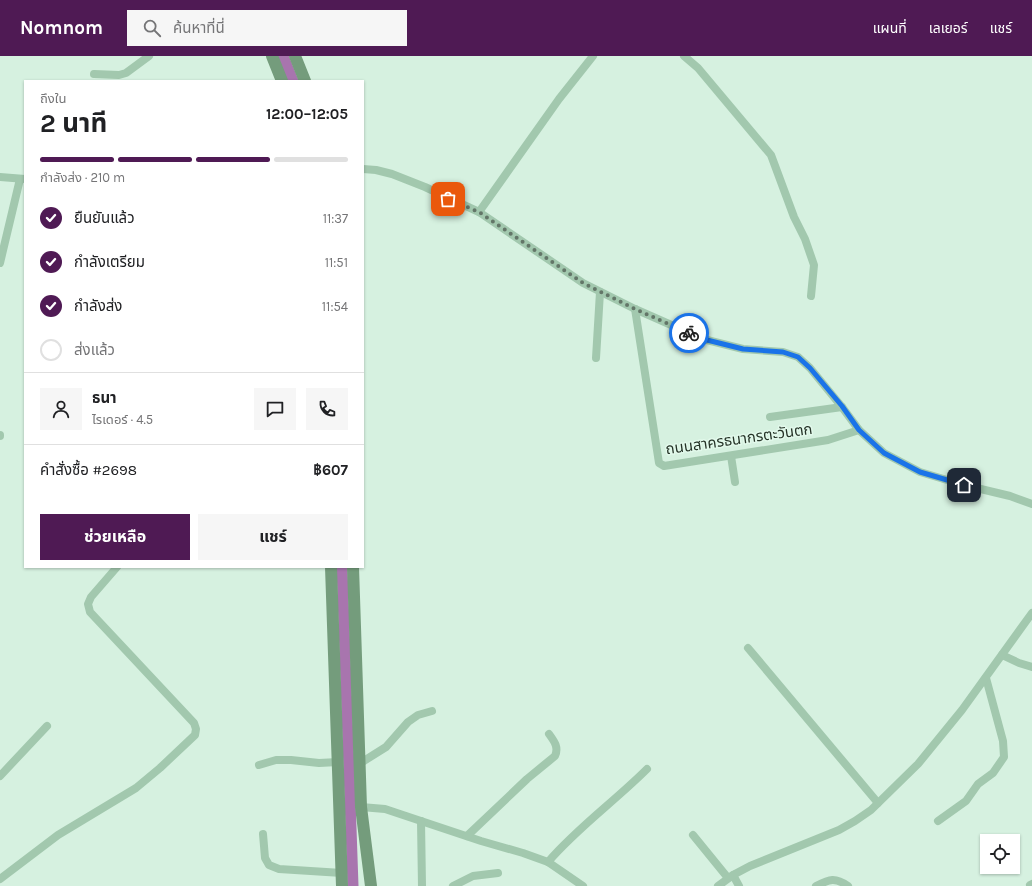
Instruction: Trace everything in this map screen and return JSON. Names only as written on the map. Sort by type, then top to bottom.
[{"type":"street","points":[[94,74],[119,75],[126,73],[149,56]]},
{"type":"street","points":[[272,56],[282,80]]},
{"type":"street","points":[[295,56],[305,80]]},
{"type":"street","points":[[479,212],[559,99],[594,56]]},
{"type":"street","points":[[684,56],[698,68],[771,155],[814,265],[811,296]]},
{"type":"street","points":[[364,169],[392,174],[425,187],[479,212],[583,283],[635,309],[703,339],[743,349],[783,352],[798,357],[810,368],[842,406],[859,430],[884,453],[920,472],[964,485],[1010,496],[1032,504]]},
{"type":"street","points":[[0,177],[23,179],[0,262]]},
{"type":"street","points":[[596,358],[600,292]]},
{"type":"street","name":"ถนนสาครธนากรตะวันตก","points":[[635,309],[659,463],[664,466],[828,440],[859,430]]},
{"type":"street","points":[[770,417],[842,406]]},
{"type":"street","points":[[731,456],[735,482]]},
{"type":"street","points":[[0,879],[58,836],[136,788],[195,735],[196,729],[194,723],[90,612],[88,604],[91,597],[116,568]]},
{"type":"street","points":[[331,568],[342,886]]},
{"type":"street","points":[[353,568],[360,807],[370,886]]},
{"type":"street","points":[[718,886],[730,877],[750,866],[839,830],[855,821],[878,803],[918,764],[962,710],[1032,613]]},
{"type":"street","points":[[748,648],[878,803]]},
{"type":"street","points":[[1002,654],[1019,663],[1032,667]]},
{"type":"street","points":[[938,822],[966,801],[978,784],[993,773],[1004,757],[1003,741],[986,678]]},
{"type":"street","points":[[359,764],[386,747],[408,722],[418,715],[432,711]]},
{"type":"street","points":[[1,772],[47,726]]},
{"type":"street","points":[[467,836],[527,779],[555,756],[557,753],[556,743],[549,734]]},
{"type":"street","points":[[259,765],[276,760],[319,763],[338,762]]},
{"type":"street","points":[[548,862],[573,835],[611,803],[647,769]]},
{"type":"street","points":[[360,807],[380,808],[524,853],[548,862],[583,886]]},
{"type":"street","points":[[421,821],[422,886]]},
{"type":"street","points":[[263,834],[265,858],[269,865],[279,869],[342,872]]},
{"type":"street","points":[[693,835],[739,886]]},
{"type":"street","points":[[453,886],[473,876],[498,873]]},
{"type":"street","points":[[816,886],[827,880],[839,880],[848,886]]},
{"type":"waterway","points":[[283,56],[293,80]]},
{"type":"waterway","points":[[342,568],[353,886]]},
{"type":"way so far","points":[[448,199],[479,212],[583,283],[635,309],[689,333]]},
{"type":"route","points":[[689,333],[703,339],[743,349],[783,352],[798,357],[810,368],[842,406],[859,430],[884,453],[920,472],[964,485]]}]
